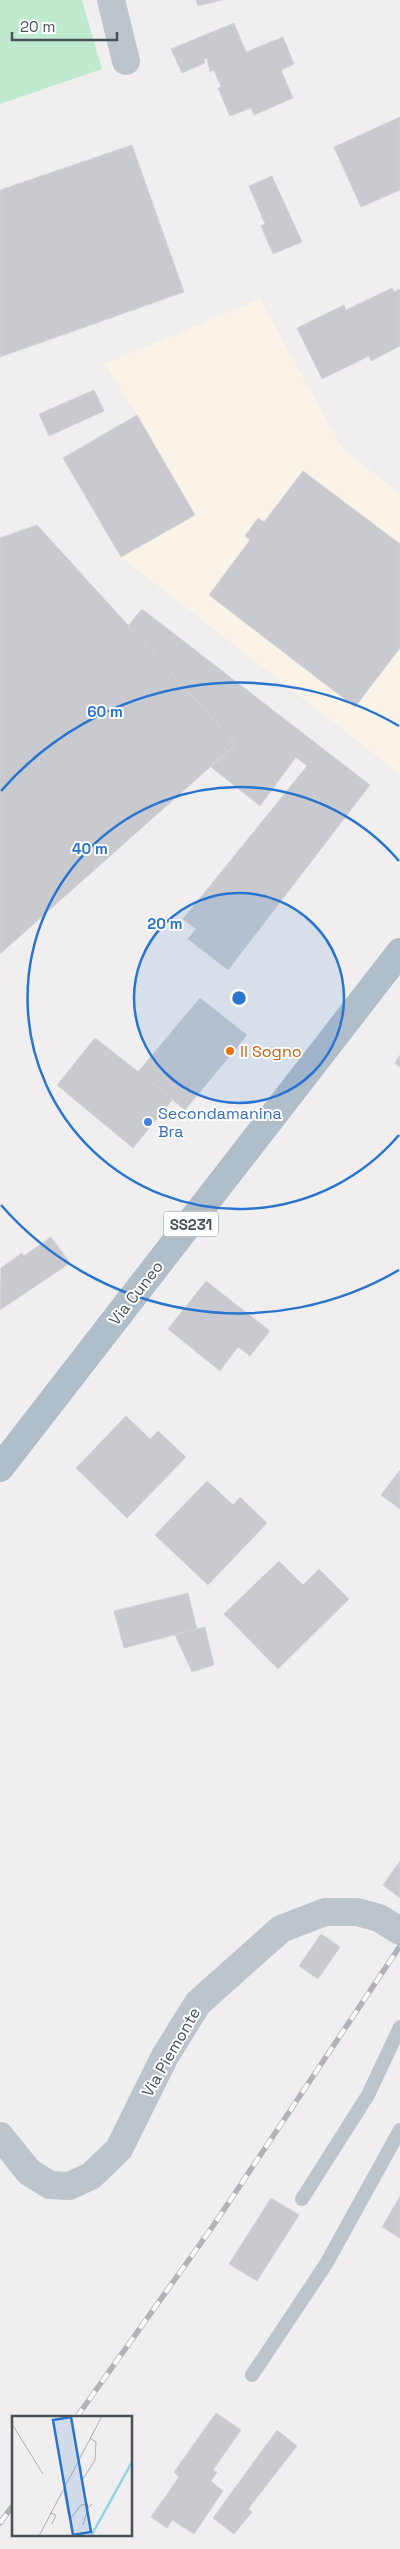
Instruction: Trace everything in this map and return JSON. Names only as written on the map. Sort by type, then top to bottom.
[{"type":"main road","name":"Via Cuneo","points":[[0,1468],[400,952]]},
{"type":"street","points":[[111,0],[126,61]]},
{"type":"street","name":"Via Piemonte","points":[[0,2136],[29,2172],[50,2185],[69,2186],[91,2176],[119,2149],[165,2056],[198,2003],[281,1929],[326,1912],[357,1912],[379,1918],[400,1931]]},
{"type":"lane","points":[[302,2199],[368,2095],[400,2027]]},
{"type":"lane","points":[[252,2375],[326,2264],[400,2130]]},
{"type":"shaded area","points":[[260,299],[342,448],[400,494],[400,774],[121,557],[63,458],[137,415],[105,364]]},
{"type":"green space","points":[[0,0],[82,0],[102,69],[0,104]]},
{"type":"building","points":[[196,0],[222,0],[198,6]]},
{"type":"building","points":[[234,23],[246,52],[283,37],[294,64],[281,70],[293,98],[254,115],[251,108],[230,116],[218,88],[221,87],[214,70],[210,72],[207,58],[204,59],[205,63],[182,73],[171,49]]},
{"type":"building","points":[[400,117],[400,190],[361,207],[334,147]]},
{"type":"building","points":[[132,145],[184,292],[0,357],[0,190]]},
{"type":"building","points":[[272,176],[302,242],[273,254],[261,226],[265,224],[249,186]]},
{"type":"building","points":[[392,288],[394,292],[400,289],[400,346],[371,361],[369,356],[322,379],[297,328],[344,305],[346,310]]},
{"type":"building","points":[[94,390],[104,411],[49,436],[39,414]]},
{"type":"building","points":[[137,415],[195,515],[121,557],[63,458]]},
{"type":"building","points":[[303,471],[400,544],[400,648],[355,707],[209,595],[250,540],[245,536],[258,518],[264,522]]},
{"type":"building","points":[[37,525],[236,744],[0,954],[0,538]]},
{"type":"building","points":[[142,609],[370,785],[228,970],[188,939],[196,929],[183,919],[307,766],[296,757],[260,806],[211,767],[236,744],[128,626]]},
{"type":"building","points":[[200,998],[247,1035],[185,1110],[138,1072]]},
{"type":"building","points":[[95,1038],[173,1099],[133,1148],[57,1085]]},
{"type":"building","points":[[400,1055],[400,1067],[395,1063]]},
{"type":"building","points":[[51,1237],[70,1263],[0,1310],[1,1268],[22,1253],[24,1256]]},
{"type":"building","points":[[206,1281],[270,1331],[250,1356],[238,1347],[220,1371],[168,1329]]},
{"type":"building","points":[[126,1416],[150,1439],[158,1431],[186,1457],[127,1518],[76,1468]]},
{"type":"building","points":[[400,1470],[400,1509],[381,1495]]},
{"type":"building","points":[[207,1481],[233,1505],[240,1497],[267,1523],[208,1585],[155,1535]]},
{"type":"building","points":[[279,1561],[303,1585],[319,1569],[349,1599],[278,1669],[224,1614]]},
{"type":"building","points":[[188,1593],[197,1629],[124,1648],[114,1611]]},
{"type":"building","points":[[205,1627],[214,1665],[192,1672],[175,1635]]},
{"type":"building","points":[[400,1861],[400,1898],[383,1885]]},
{"type":"building","points":[[321,1934],[340,1947],[318,1979],[299,1966]]},
{"type":"building","points":[[400,2196],[400,2238],[382,2227]]},
{"type":"building","points":[[271,2198],[299,2215],[257,2281],[229,2264]]},
{"type":"building","points":[[216,2413],[241,2430],[213,2470],[217,2472],[211,2481],[223,2491],[194,2534],[172,2520],[167,2528],[151,2517],[179,2477],[174,2472]]},
{"type":"building","points":[[277,2430],[297,2446],[248,2509],[252,2512],[234,2534],[213,2518]]},
{"type":"railway","points":[[77,2416],[213,2226],[400,1946]]},
{"type":"railway","points":[[0,2523],[12,2507]]},
{"type":"place","name":"Il Sogno","points":[[230,1051]]},
{"type":"place","name":"Secondamanina Bra","points":[[148,1122]]}]
